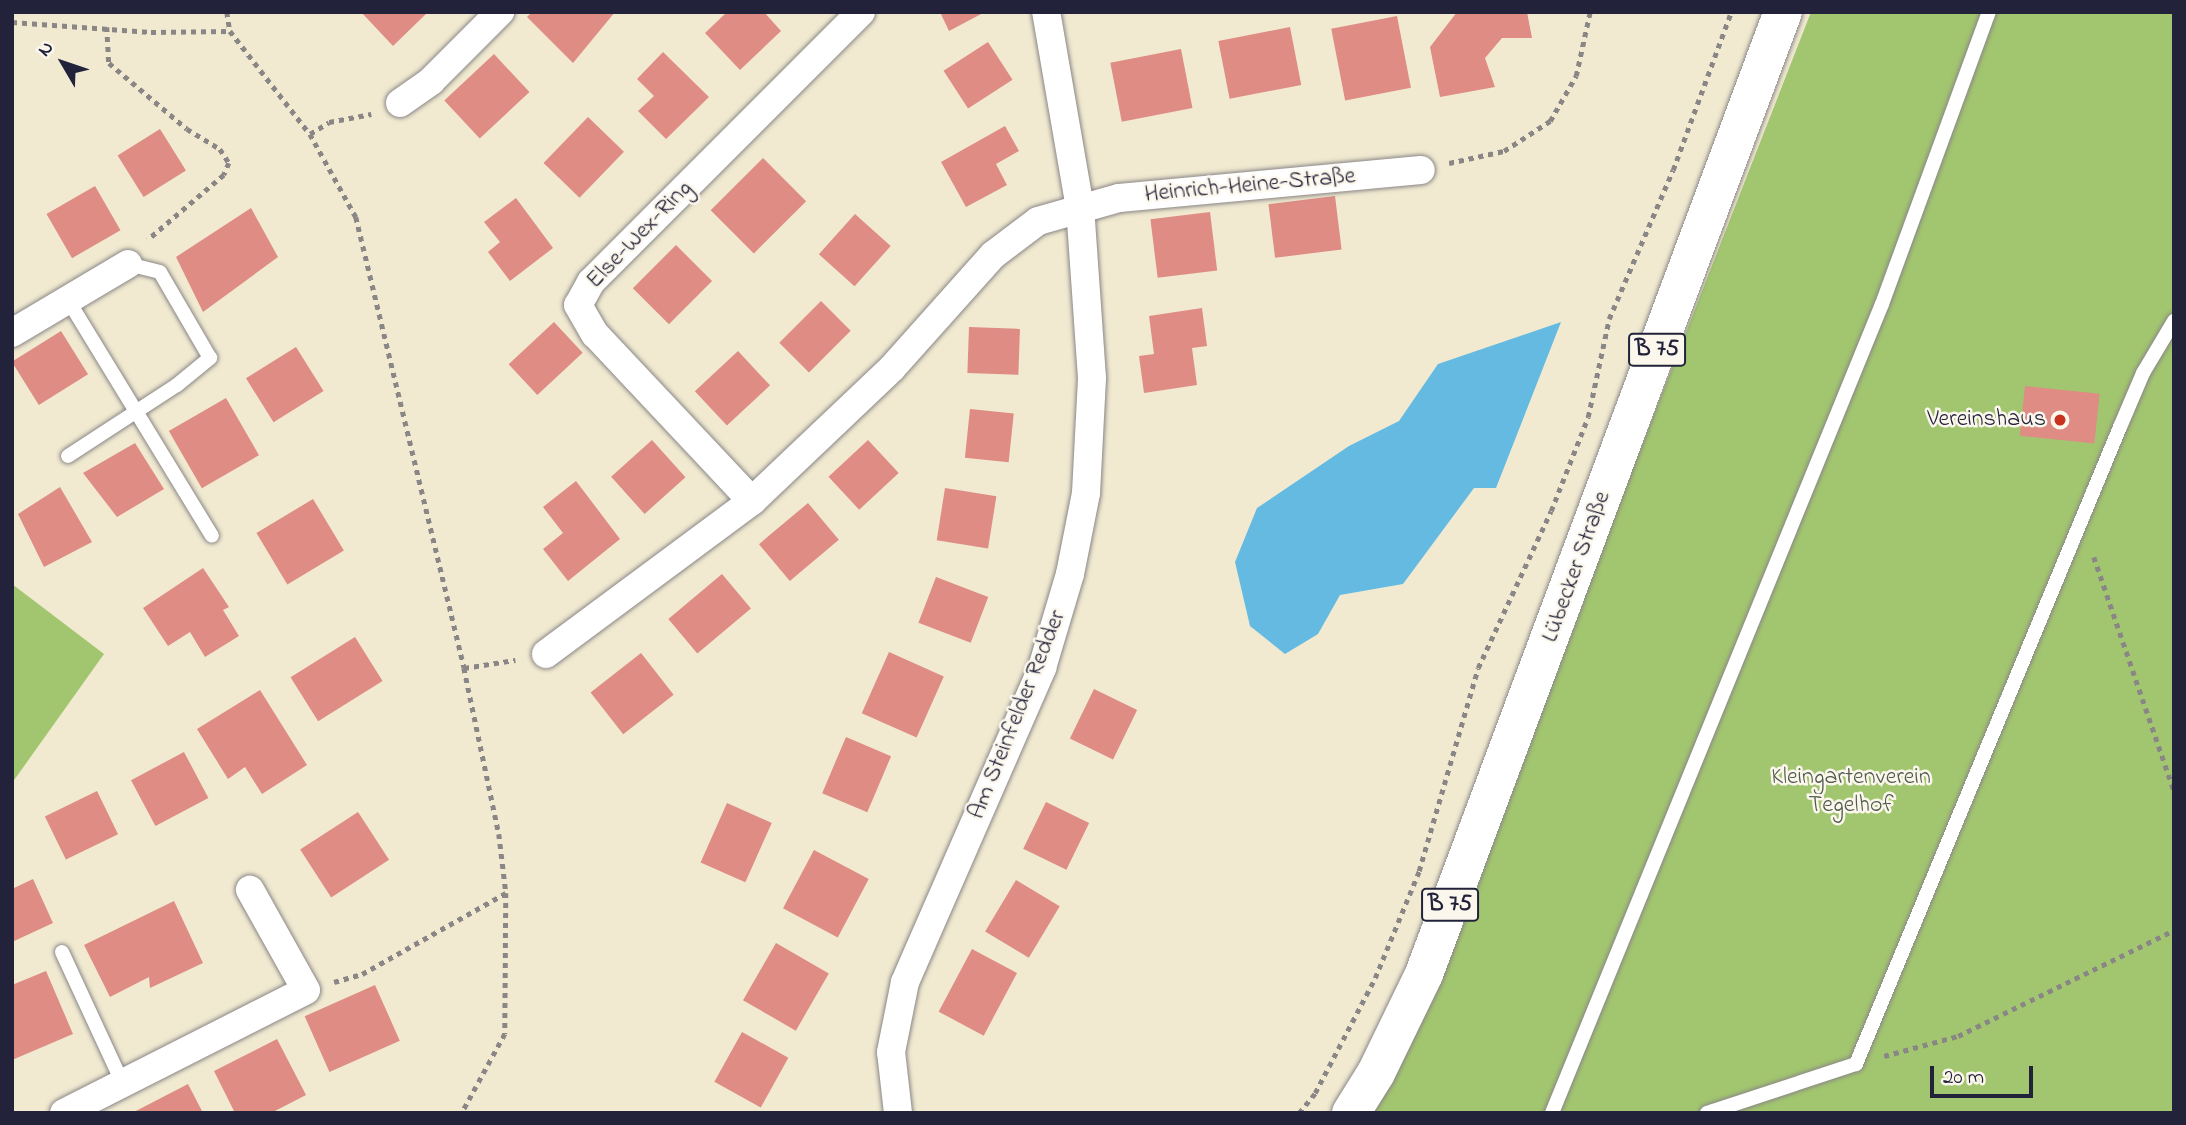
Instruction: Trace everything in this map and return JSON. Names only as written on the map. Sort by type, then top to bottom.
[{"type":"main road","name":"Lübecker Straße","points":[[1350,1113],[1376,1073],[1424,974],[1783,12]]},
{"type":"street","points":[[400,103],[431,81],[500,12]]},
{"type":"street","name":"Else-Wex-Ring","points":[[752,501],[595,334],[578,305],[591,282],[861,12]]},
{"type":"street","name":"Am Steinfelder Redder","points":[[898,1113],[891,1052],[905,982],[1042,668],[1078,538],[1092,417],[1080,208],[1046,12]]},
{"type":"street","name":"Heinrich-Heine-Straße","points":[[1080,208],[1119,198],[1421,170]]},
{"type":"street","points":[[546,654],[752,501],[892,368],[993,256],[1038,221],[1080,208]]},
{"type":"street","points":[[12,333],[128,264]]},
{"type":"street","points":[[64,1113],[124,1086],[306,990],[250,890]]},
{"type":"lane","points":[[1552,1113],[1882,304],[1989,12]]},
{"type":"lane","points":[[68,456],[210,358],[160,272],[128,264]]},
{"type":"lane","points":[[68,300],[212,536]]},
{"type":"lane","points":[[1707,1113],[1856,1063],[2143,373],[2174,321]]},
{"type":"lane","points":[[62,952],[124,1086]]},
{"type":"path","points":[[227,12],[230,31],[310,135],[356,217],[464,668],[499,834],[506,892],[505,1034],[462,1113]]},
{"type":"path","points":[[1421,170],[1504,151],[1550,121],[1576,76],[1590,12]]},
{"type":"path","points":[[1299,1113],[1315,1093],[1376,978],[1419,871],[1478,667],[1551,511],[1588,417],[1609,319],[1673,170],[1731,12]]},
{"type":"path","points":[[12,22],[230,31]]},
{"type":"path","points":[[107,27],[108,64],[187,129],[220,149],[229,163],[224,175],[160,226],[128,264]]},
{"type":"path","points":[[310,135],[329,122],[400,103]]},
{"type":"path","points":[[2078,534],[2094,556],[2174,791]]},
{"type":"path","points":[[464,668],[499,662]]},
{"type":"path","points":[[306,990],[362,974],[506,892]]},
{"type":"path","points":[[1856,1063],[1958,1036],[2174,930]]},
{"type":"green space","name":"Kleingartenverein Tegelhof","points":[[1811,12],[2174,12],[2174,1113],[1372,1113],[1544,696]]},
{"type":"green space","points":[[12,584],[104,654],[12,783]]},
{"type":"water","points":[[1561,322],[1496,488],[1474,488],[1403,584],[1340,595],[1318,634],[1285,654],[1250,626],[1235,562],[1257,508],[1349,446],[1399,421],[1438,364]]},
{"type":"building","points":[[361,12],[428,12],[393,46]]},
{"type":"building","points":[[532,12],[615,12],[573,63],[527,17]]},
{"type":"building","points":[[727,12],[764,12],[781,31],[740,70],[705,33]]},
{"type":"building","points":[[940,12],[985,12],[949,31]]},
{"type":"building","points":[[1457,12],[1527,12],[1532,38],[1502,38],[1485,58],[1495,87],[1440,97],[1430,47]]},
{"type":"building","points":[[1397,16],[1411,88],[1345,100],[1331,29]]},
{"type":"building","points":[[1290,27],[1301,85],[1230,99],[1218,41]]},
{"type":"building","points":[[988,42],[1013,80],[968,109],[944,71]]},
{"type":"building","points":[[1181,49],[1192,108],[1122,122],[1110,63]]},
{"type":"building","points":[[663,52],[709,97],[666,139],[638,111],[654,96],[637,79]]},
{"type":"building","points":[[494,54],[529,92],[480,138],[444,100]]},
{"type":"building","points":[[588,117],[624,152],[580,198],[544,163]]},
{"type":"building","points":[[1005,126],[1019,151],[996,164],[1007,185],[966,207],[941,162]]},
{"type":"building","points":[[160,129],[186,171],[144,197],[118,155]]},
{"type":"building","points":[[763,158],[806,201],[754,253],[711,210]]},
{"type":"building","points":[[95,186],[121,230],[72,258],[47,214]]},
{"type":"building","points":[[1335,196],[1342,250],[1275,258],[1268,204]]},
{"type":"building","points":[[516,198],[553,248],[510,281],[488,252],[500,242],[484,222]]},
{"type":"building","points":[[251,208],[278,257],[203,312],[176,257]]},
{"type":"building","points":[[1210,212],[1217,271],[1158,278],[1150,219]]},
{"type":"building","points":[[855,214],[891,246],[855,286],[819,254]]},
{"type":"building","points":[[676,245],[712,281],[669,324],[633,288]]},
{"type":"building","points":[[821,301],[851,331],[809,372],[779,343]]},
{"type":"building","points":[[1202,308],[1207,346],[1192,348],[1197,385],[1144,393],[1139,356],[1154,354],[1149,316]]},
{"type":"building","points":[[554,322],[583,353],[537,395],[509,364]]},
{"type":"building","points":[[969,327],[1020,329],[1018,375],[967,373]]},
{"type":"building","points":[[61,331],[88,374],[39,405],[12,362]]},
{"type":"building","points":[[296,347],[324,391],[274,422],[246,378]]},
{"type":"building","points":[[738,351],[770,385],[727,426],[695,391]]},
{"type":"building","name":"Vereinshaus","points":[[2025,386],[2100,394],[2094,444],[2020,436]]},
{"type":"building","points":[[226,398],[259,455],[202,488],[169,431]]},
{"type":"building","points":[[970,409],[1014,414],[1009,462],[965,458]]},
{"type":"building","points":[[652,440],[685,477],[645,514],[611,477]]},
{"type":"building","points":[[868,440],[899,473],[859,510],[829,477]]},
{"type":"building","points":[[135,443],[164,489],[117,517],[83,473]]},
{"type":"building","points":[[576,481],[620,539],[568,581],[543,549],[563,533],[543,507]]},
{"type":"building","points":[[60,487],[92,542],[44,567],[18,514]]},
{"type":"building","points":[[945,488],[996,496],[988,548],[937,540]]},
{"type":"building","points":[[313,499],[344,550],[287,584],[256,533]]},
{"type":"building","points":[[808,503],[839,540],[790,581],[759,544]]},
{"type":"building","points":[[203,568],[229,607],[223,610],[239,636],[205,657],[190,632],[168,646],[143,608]]},
{"type":"building","points":[[722,574],[751,608],[697,653],[668,619]]},
{"type":"building","points":[[936,577],[988,597],[971,643],[918,623]]},
{"type":"building","points":[[355,637],[383,681],[318,721],[291,677]]},
{"type":"building","points":[[889,652],[944,676],[917,738],[862,713]]},
{"type":"building","points":[[641,653],[674,695],[623,734],[591,692]]},
{"type":"building","points":[[1094,689],[1137,710],[1113,759],[1070,738]]},
{"type":"building","points":[[260,690],[307,765],[262,794],[245,767],[228,779],[197,729]]},
{"type":"building","points":[[846,737],[891,756],[867,812],[822,793]]},
{"type":"building","points":[[184,752],[208,798],[155,826],[131,780]]},
{"type":"building","points":[[97,791],[118,834],[66,860],[45,816]]},
{"type":"building","points":[[1046,802],[1089,823],[1066,870],[1023,849]]},
{"type":"building","points":[[727,803],[772,823],[745,882],[701,862]]},
{"type":"building","points":[[358,812],[389,860],[331,897],[300,850]]},
{"type":"building","points":[[814,850],[869,879],[838,937],[783,908]]},
{"type":"building","points":[[33,879],[53,923],[12,942],[12,889]]},
{"type":"building","points":[[1016,880],[1060,906],[1029,958],[985,931]]},
{"type":"building","points":[[174,901],[203,963],[150,988],[149,977],[110,997],[84,945]]},
{"type":"building","points":[[776,943],[829,974],[796,1031],[743,1000]]},
{"type":"building","points":[[972,949],[1017,973],[984,1036],[939,1012]]},
{"type":"building","points":[[46,971],[73,1034],[12,1060],[12,985]]},
{"type":"building","points":[[375,985],[400,1041],[329,1072],[305,1016]]},
{"type":"building","points":[[742,1032],[788,1058],[761,1108],[714,1082]]},
{"type":"building","points":[[277,1039],[306,1095],[271,1113],[235,1113],[214,1071]]},
{"type":"building","points":[[188,1084],[203,1113],[132,1113]]},
{"type":"place","name":"Vereinshaus","points":[[2060,420]]}]
